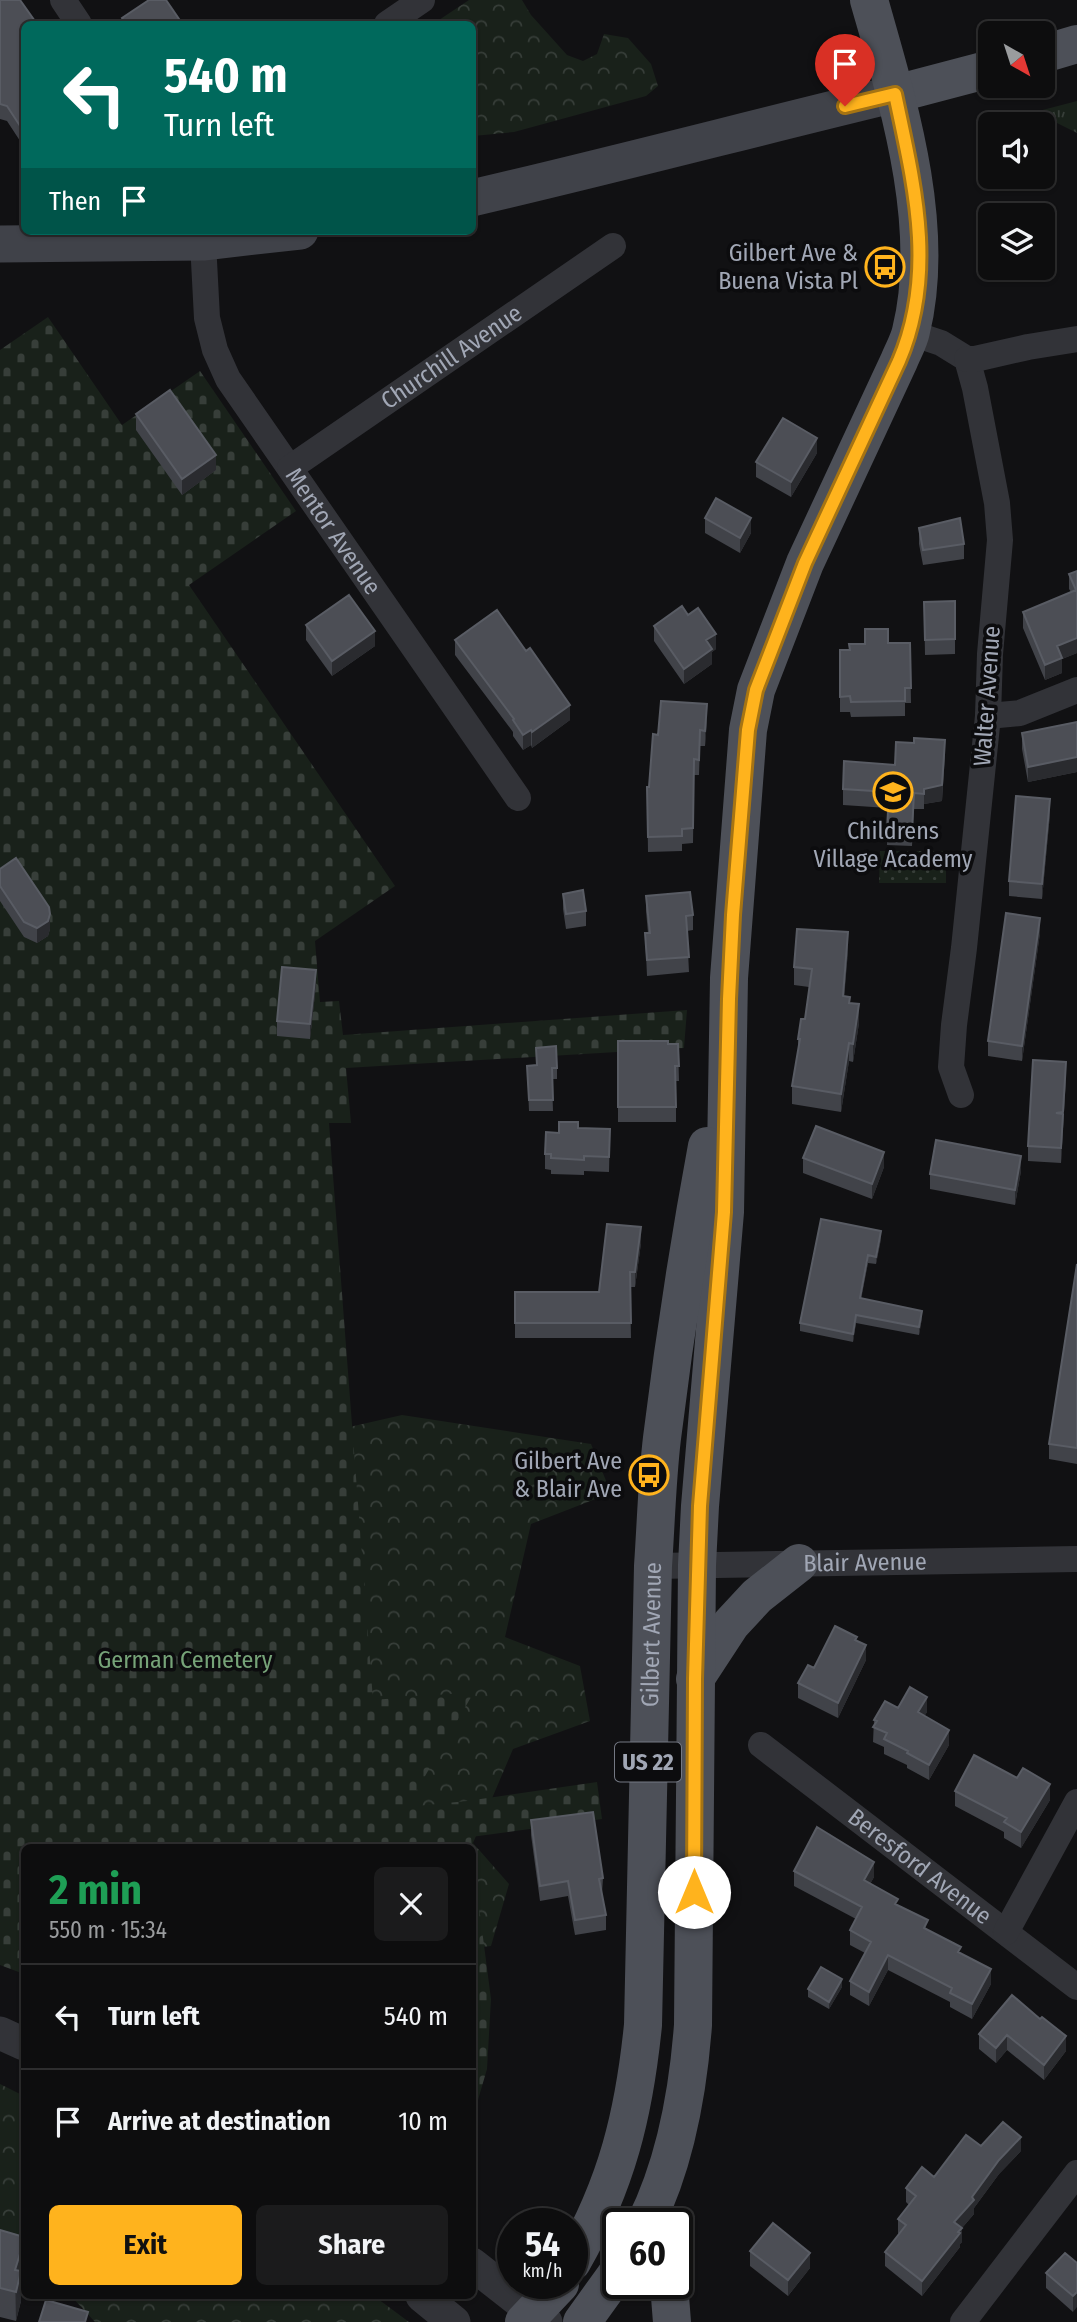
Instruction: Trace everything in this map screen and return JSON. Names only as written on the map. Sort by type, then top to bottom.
[{"type":"main road","name":"Gilbert Avenue","points":[[662,2206],[690,2069],[693,2025],[697,1565],[724,1212],[727,1041],[733,915],[748,730],[756,690],[805,563],[911,333],[916,303],[919,243],[916,193],[895,94],[869,0]]},
{"type":"main road","points":[[1055,50],[1077,44]]},
{"type":"main road","points":[[476,197],[608,167],[700,141],[978,72]]},
{"type":"main road","points":[[0,244],[203,242],[265,235]]},
{"type":"main road","name":"Gilbert Avenue","points":[[588,2231],[616,2168],[629,2123],[638,2076],[643,2025],[653,1566],[662,1439],[695,1213],[727,1041]]},
{"type":"main road","points":[[695,1679],[731,1624],[757,1596],[799,1563]]},
{"type":"main road","points":[[582,2322],[602,2294]]},
{"type":"main road","points":[[535,2319],[549,2299]]},
{"type":"main road","points":[[670,2299],[672,2322]]},
{"type":"street","points":[[63,0],[77,21]]},
{"type":"street","points":[[391,21],[422,0]]},
{"type":"street","name":"Mentor Avenue","points":[[203,242],[207,318],[215,350],[228,379],[518,798]]},
{"type":"street","name":"Churchill Avenue","points":[[290,468],[613,246]]},
{"type":"street","points":[[911,333],[941,343],[967,359],[1077,339]]},
{"type":"street","name":"Walter Avenue","points":[[961,1095],[951,1067],[988,716],[990,654],[1000,540],[997,503],[967,359]]},
{"type":"street","points":[[988,716],[1020,713],[1077,690]]},
{"type":"street","name":"Blair Avenue","points":[[653,1566],[1077,1559]]},
{"type":"street","name":"Beresford Avenue","points":[[761,1745],[1077,1987]]},
{"type":"street","points":[[1006,1932],[1077,1802]]},
{"type":"street","points":[[0,2033],[21,2043]]},
{"type":"street","points":[[963,2322],[1077,2173]]},
{"type":"street","points":[[476,2267],[535,2319]]},
{"type":"street","points":[[426,2299],[454,2322]]},
{"type":"green space","points":[[469,0],[522,0],[531,15],[567,55],[583,61],[597,54],[604,34],[628,38],[651,64],[658,86],[646,96],[514,132],[476,136],[476,21],[438,21]]},
{"type":"green space","points":[[1077,101],[1077,133],[1055,122],[1055,112],[1035,112]]},
{"type":"green space","name":"German Cemetery","points":[[48,317],[122,425],[200,371],[296,511],[189,585],[395,886],[315,941],[320,1002],[339,1001],[343,1035],[687,1010],[684,1048],[346,1068],[351,1123],[329,1123],[373,1700],[474,1692],[407,1807],[597,1782],[602,1819],[471,1837],[472,1844],[21,1844],[21,1973],[0,1965],[0,350]]},
{"type":"green space","points":[[880,851],[946,851],[946,883],[879,883]]},
{"type":"green space","points":[[402,1415],[591,1444],[611,1493],[531,1524],[505,1637],[580,1666],[590,1721],[513,1749],[474,1844],[379,1844],[332,1431]]},
{"type":"green space","points":[[476,1846],[509,1884],[491,1946],[476,1948]]},
{"type":"green space","points":[[476,1884],[491,1999],[487,2069],[476,2107]]},
{"type":"green space","points":[[0,2084],[21,2094],[21,2256],[0,2248]]},
{"type":"green space","points":[[74,2299],[378,2299],[409,2322],[95,2322]]},
{"type":"building","points":[[0,0],[20,0],[35,21],[21,21],[21,127],[7,106],[0,104]]},
{"type":"building","points":[[149,0],[166,0],[179,19],[124,21],[122,18]]},
{"type":"building","points":[[170,390],[216,455],[182,479],[136,414]]},
{"type":"building","points":[[783,418],[817,438],[791,482],[756,462]]},
{"type":"building","points":[[716,498],[751,518],[740,538],[705,518]]},
{"type":"building","points":[[960,518],[964,544],[923,550],[919,528]]},
{"type":"building","points":[[1077,571],[1077,638],[1057,646],[1062,658],[1045,665],[1023,612],[1076,590],[1069,574]]},
{"type":"building","points":[[349,595],[375,631],[332,661],[306,625]]},
{"type":"building","points":[[955,601],[955,639],[925,640],[924,602]]},
{"type":"building","points":[[682,606],[688,615],[698,608],[716,634],[706,640],[712,649],[684,669],[654,626]]},
{"type":"building","points":[[497,610],[526,651],[530,648],[570,705],[532,732],[531,730],[523,735],[455,640]]},
{"type":"building","points":[[865,629],[888,629],[888,643],[910,643],[911,688],[905,688],[905,701],[851,702],[850,696],[840,697],[840,650],[850,650],[849,644],[865,644]]},
{"type":"building","points":[[661,701],[707,704],[705,731],[700,730],[699,760],[694,759],[693,828],[682,829],[682,836],[648,837],[647,787],[653,734],[658,735]]},
{"type":"building","points":[[1077,722],[1077,757],[1028,767],[1022,733]]},
{"type":"building","name":"Childrens Village Academy","points":[[914,738],[945,740],[942,785],[924,789],[924,794],[914,793],[912,831],[887,830],[889,792],[843,789],[844,761],[895,765],[896,742],[914,743]]},
{"type":"building","points":[[1016,796],[1050,799],[1042,884],[1009,881]]},
{"type":"building","points":[[16,858],[49,907],[48,921],[37,928],[24,922],[0,886],[0,869]]},
{"type":"building","points":[[583,890],[586,911],[566,914],[563,894]]},
{"type":"building","points":[[690,892],[693,915],[686,916],[689,957],[647,960],[645,933],[650,933],[646,896]]},
{"type":"building","points":[[1006,913],[1040,918],[1022,1046],[988,1041]]},
{"type":"building","points":[[797,929],[848,932],[843,996],[850,997],[849,1003],[859,1004],[853,1044],[849,1043],[841,1094],[792,1086],[801,1019],[805,1019],[812,969],[794,967]]},
{"type":"building","points":[[282,967],[316,970],[310,1024],[277,1021]]},
{"type":"building","points":[[618,1041],[668,1041],[668,1044],[678,1044],[679,1066],[675,1066],[676,1107],[618,1107]]},
{"type":"building","points":[[556,1046],[557,1068],[552,1068],[553,1100],[529,1100],[527,1066],[537,1065],[536,1048]]},
{"type":"building","points":[[1033,1060],[1066,1062],[1063,1112],[1056,1113],[1063,1114],[1061,1148],[1028,1146]]},
{"type":"building","points":[[559,1122],[578,1122],[578,1128],[610,1129],[609,1157],[584,1156],[584,1160],[551,1158],[551,1154],[545,1154],[546,1132],[559,1133]]},
{"type":"building","points":[[816,1126],[884,1152],[872,1184],[803,1158]]},
{"type":"building","points":[[936,1140],[1021,1156],[1015,1190],[930,1174]]},
{"type":"building","points":[[821,1219],[881,1231],[876,1257],[868,1255],[860,1298],[922,1311],[919,1327],[856,1315],[853,1334],[800,1323]]},
{"type":"building","points":[[607,1224],[641,1227],[635,1272],[630,1272],[631,1323],[515,1323],[515,1292],[599,1292]]},
{"type":"building","points":[[1077,1264],[1077,1448],[1049,1444]]},
{"type":"building","points":[[835,1626],[857,1637],[855,1640],[866,1645],[838,1703],[798,1683],[808,1665],[814,1668]]},
{"type":"building","points":[[910,1687],[927,1697],[918,1712],[949,1730],[929,1765],[884,1739],[887,1733],[873,1727],[885,1701],[898,1708]]},
{"type":"building","points":[[974,1755],[1017,1778],[1023,1768],[1050,1784],[1021,1832],[1004,1822],[1007,1818],[955,1791]]},
{"type":"building","points":[[593,1812],[603,1878],[599,1879],[606,1915],[575,1920],[568,1881],[540,1886],[531,1820]]},
{"type":"building","points":[[817,1827],[874,1862],[864,1880],[898,1899],[895,1904],[928,1920],[924,1928],[961,1947],[958,1952],[991,1969],[972,2004],[950,1993],[952,1988],[888,1955],[869,1992],[850,1981],[871,1942],[850,1930],[862,1907],[794,1871]]},
{"type":"building","points":[[821,1967],[842,1979],[829,2002],[808,1989]]},
{"type":"building","points":[[1012,1995],[1040,2019],[1042,2017],[1066,2036],[1044,2065],[1007,2035],[996,2048],[979,2034]]},
{"type":"building","points":[[1003,2122],[1021,2137],[999,2160],[972,2197],[974,2200],[954,2222],[962,2228],[958,2232],[960,2233],[922,2281],[885,2252],[906,2225],[898,2219],[916,2196],[906,2188],[922,2167],[934,2177],[966,2135],[981,2146]]},
{"type":"building","points":[[773,2223],[810,2253],[788,2280],[750,2251]]},
{"type":"building","points":[[0,2230],[21,2236],[21,2251],[15,2270],[21,2271],[16,2292],[0,2288]]},
{"type":"building","points":[[1065,2253],[1077,2263],[1077,2292],[1073,2296],[1046,2273]]},
{"type":"building","points":[[46,2300],[88,2312],[85,2322],[39,2322]]},
{"type":"place","name":"Gilbert Ave & Buena Vista Pl","points":[[885,267]]},
{"type":"place","name":"Childrens Village Academy","points":[[893,792]]},
{"type":"place","name":"Gilbert Ave & Blair Ave","points":[[649,1475]]},
{"type":"route","points":[[694,1892],[697,1565],[724,1212],[727,1041],[733,915],[748,730],[756,690],[805,563],[911,333],[916,303],[919,243],[916,193],[895,94],[845,106]]}]
